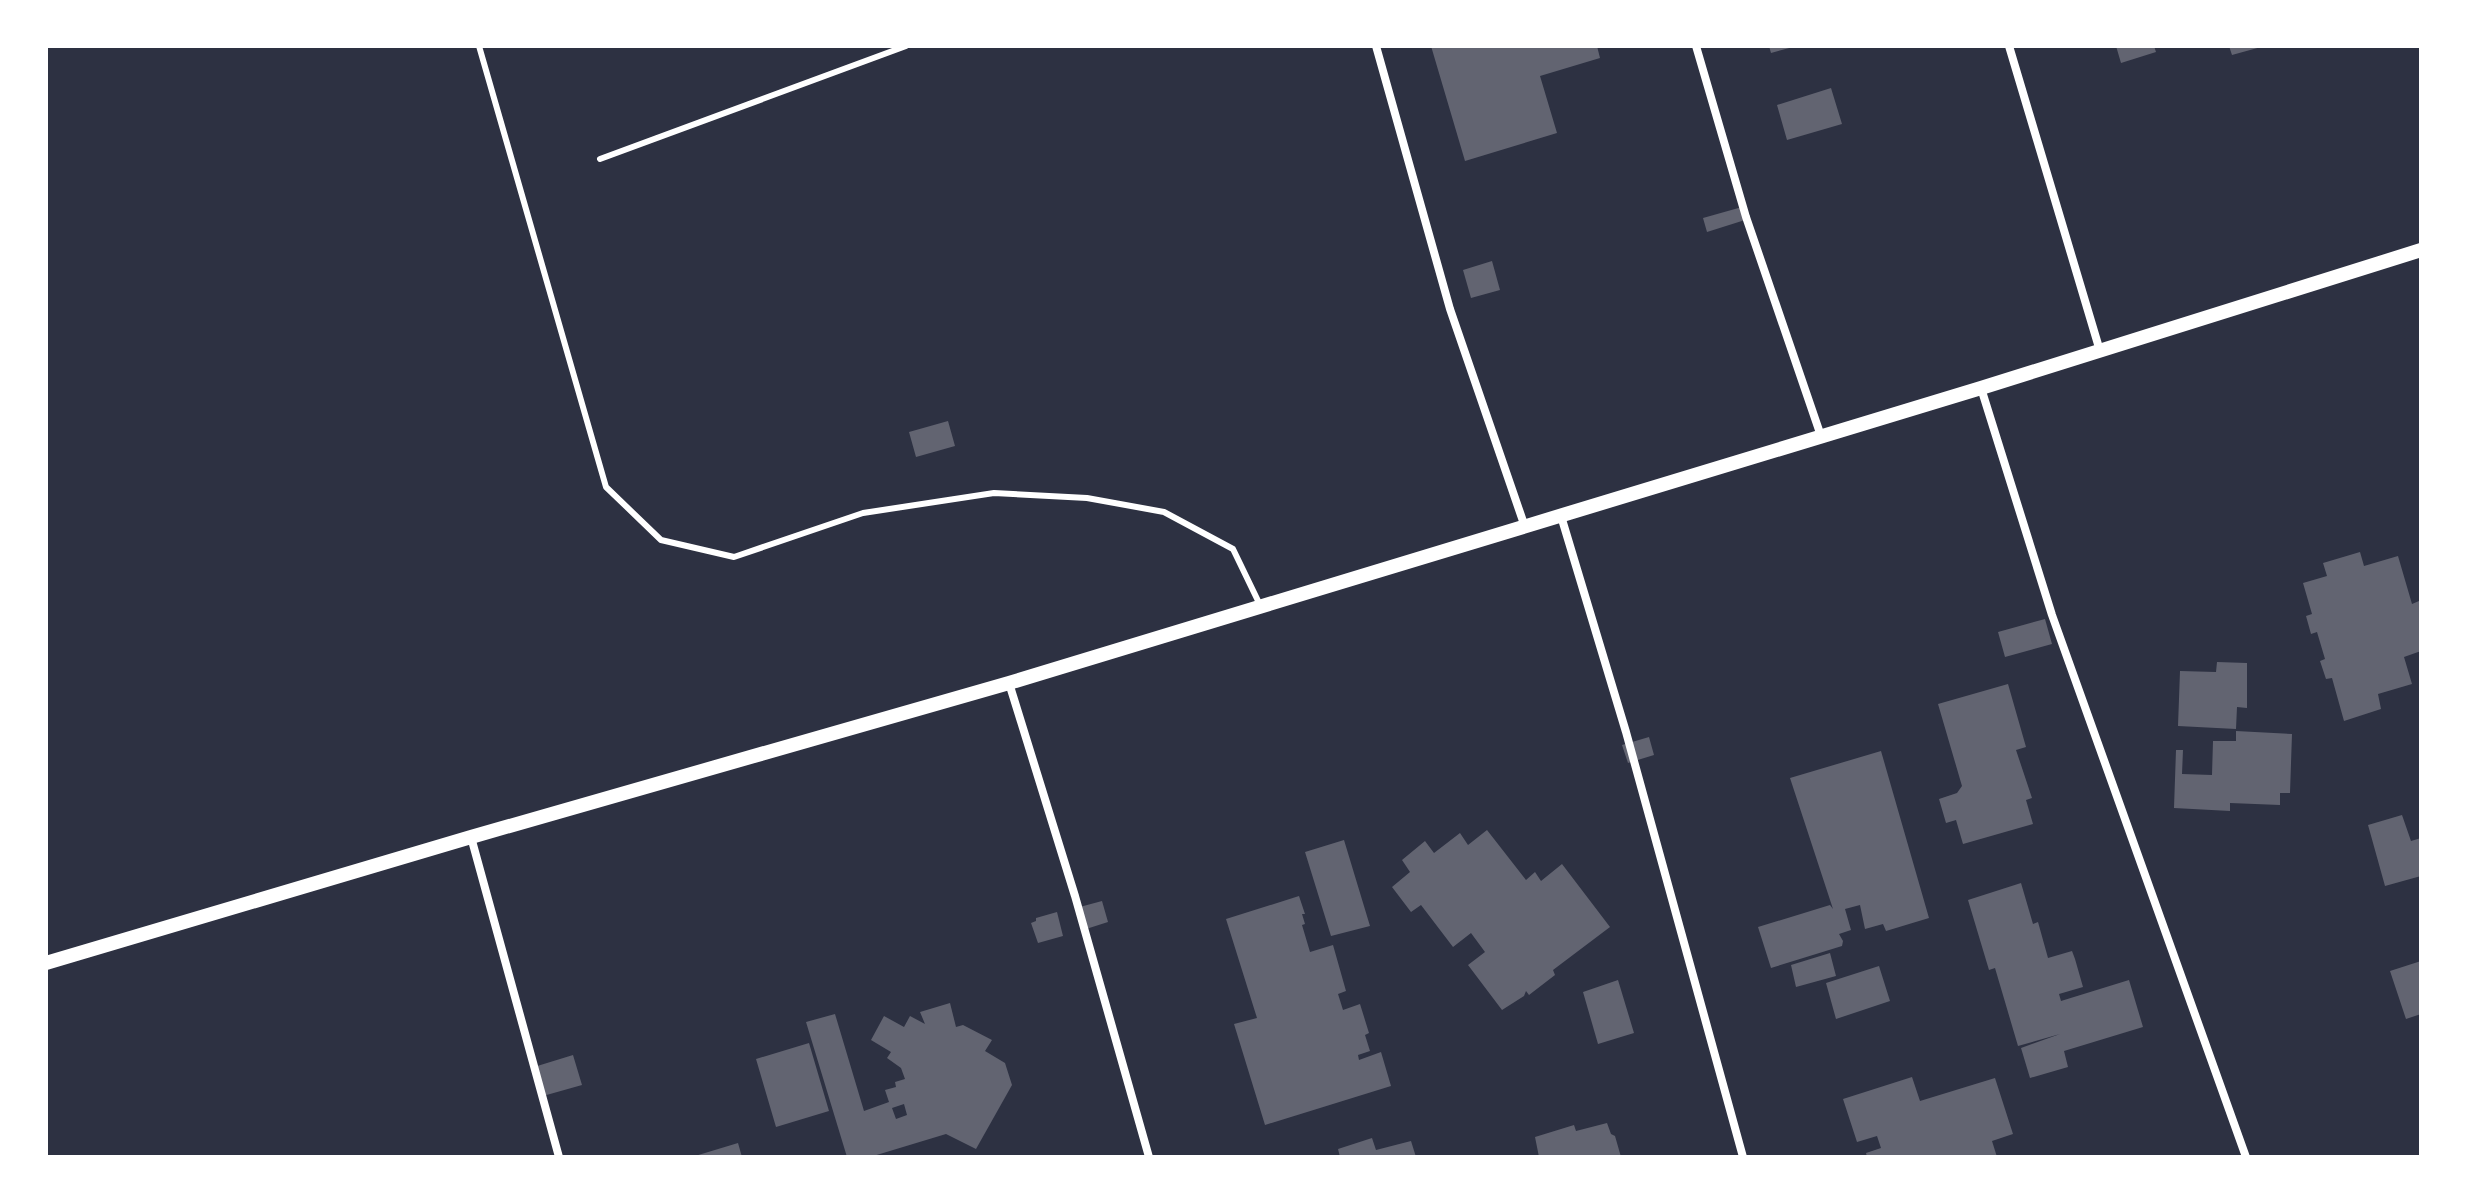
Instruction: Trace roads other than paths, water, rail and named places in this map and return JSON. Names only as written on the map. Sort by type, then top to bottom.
[{"type":"street","points":[[1376,46],[1450,309],[1525,527]]},
{"type":"street","points":[[1696,46],[1746,217],[1821,436]]},
{"type":"street","points":[[2009,46],[2100,351]]},
{"type":"street","points":[[46,963],[1009,683],[1981,388],[2421,250]]},
{"type":"street","points":[[1981,388],[2052,615],[2246,1157]]},
{"type":"street","points":[[1561,516],[1626,732],[1743,1157]]},
{"type":"street","points":[[1009,683],[1075,896],[1149,1157]]},
{"type":"street","points":[[471,837],[559,1157]]},
{"type":"lane","points":[[479,46],[606,487],[661,540],[734,557],[863,513],[994,493],[1087,498],[1164,512],[1233,549],[1261,607]]},
{"type":"lane","points":[[600,159],[906,46]]}]
